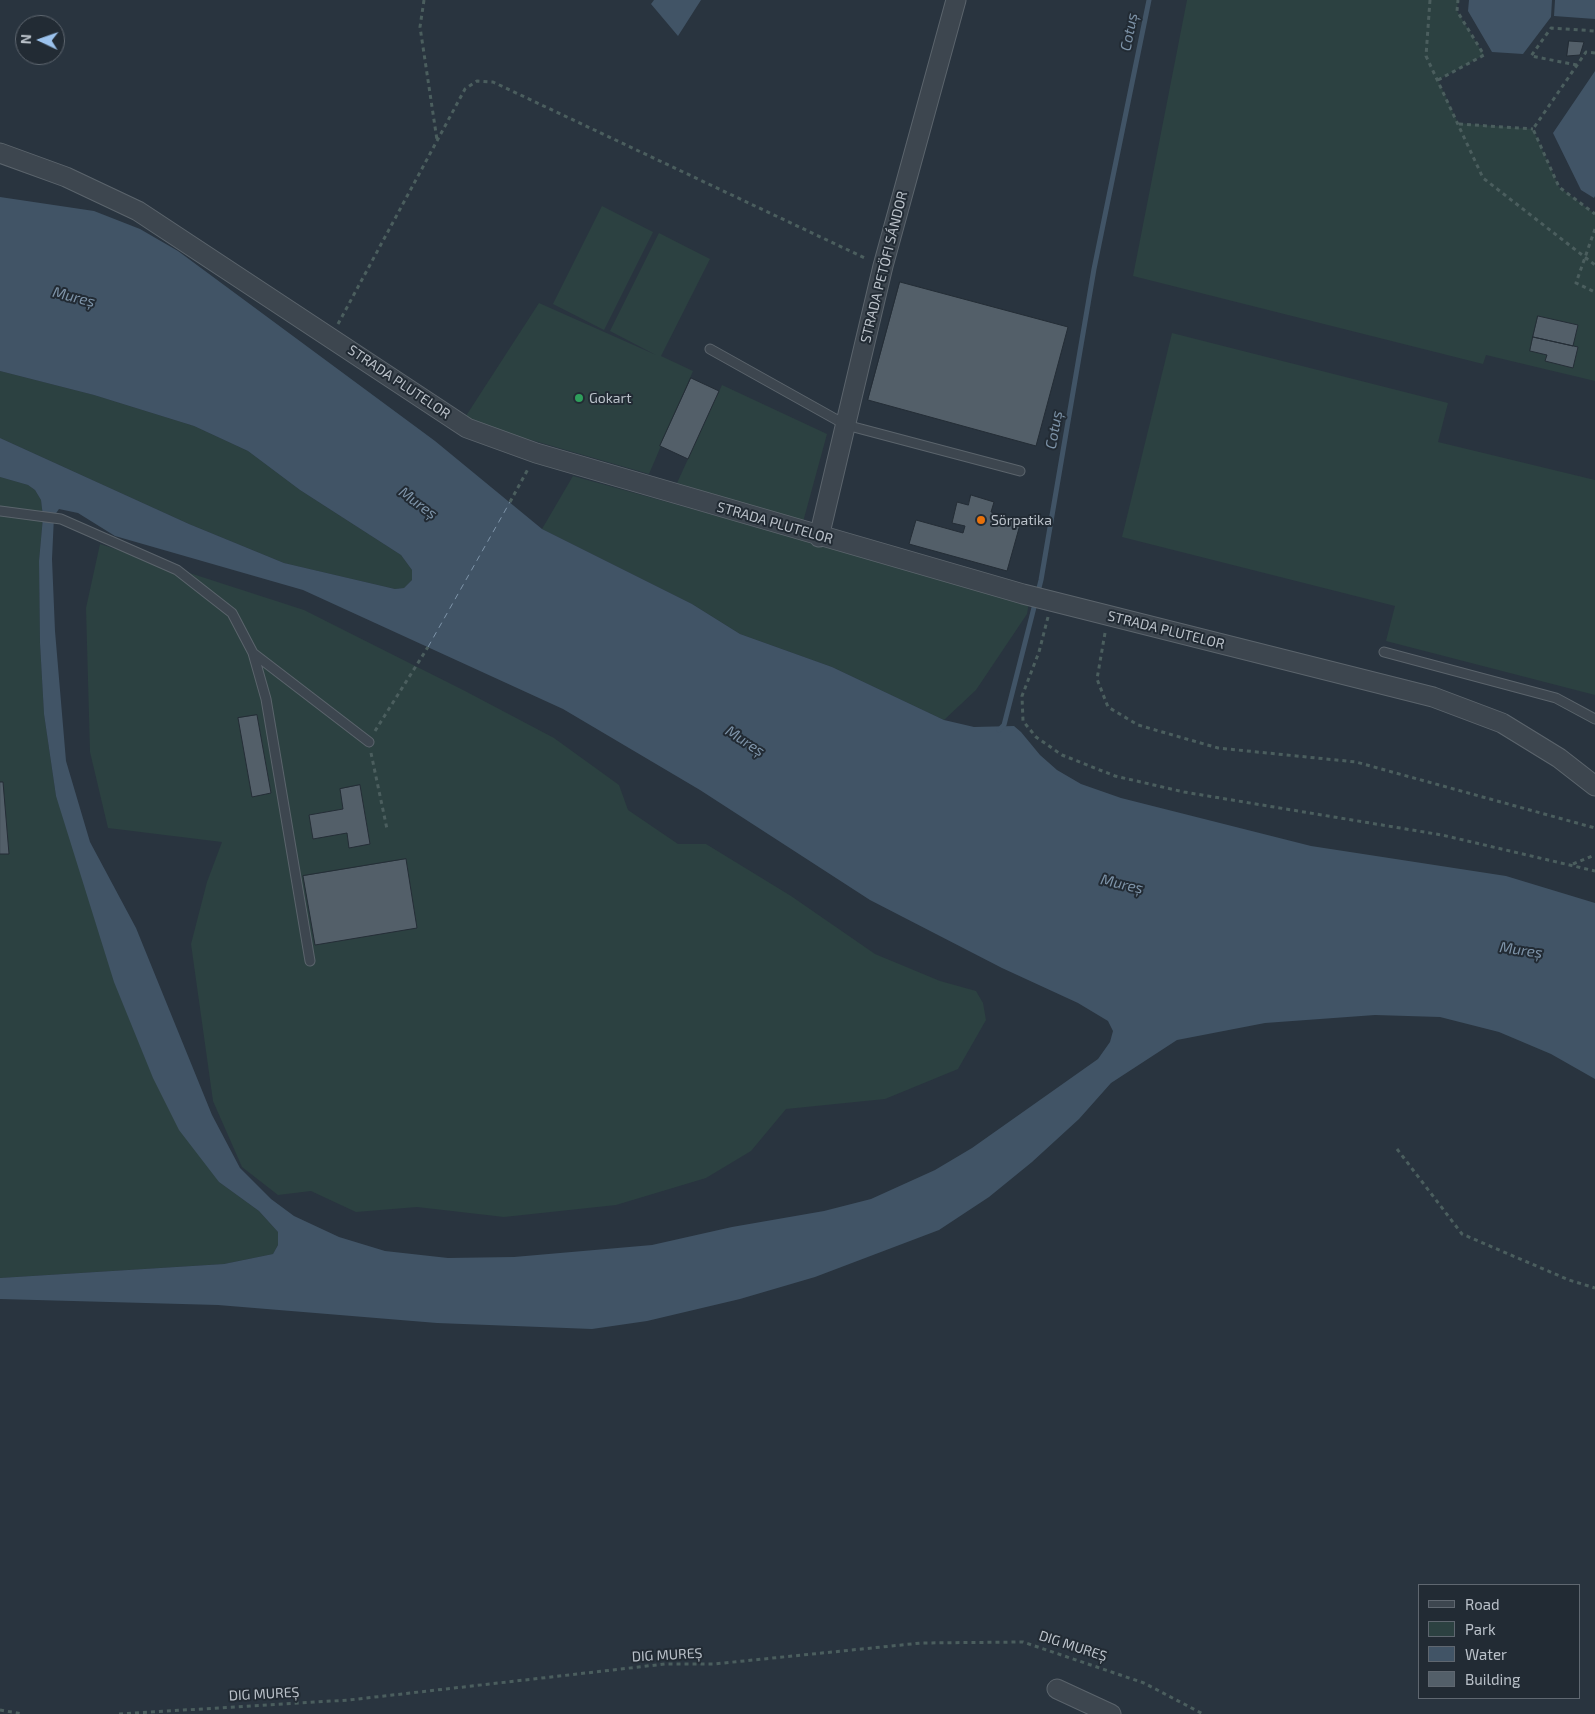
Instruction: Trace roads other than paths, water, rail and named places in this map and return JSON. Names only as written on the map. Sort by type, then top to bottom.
[{"type":"street","name":"STRADA PETÖFI SÁNDOR","points":[[820,537],[883,266],[956,0]]},
{"type":"street","name":"STRADA PLUTELOR","points":[[0,153],[66,177],[138,210],[467,428],[536,453],[820,537],[1024,594],[1052,611],[1108,616],[1433,696],[1502,723],[1559,758],[1595,786]]},
{"type":"street","points":[[1057,1689],[1111,1714]]},
{"type":"lane","points":[[710,349],[846,425],[1020,471]]},
{"type":"lane","points":[[0,511],[61,519],[177,570],[232,613],[253,653],[266,699],[310,961]]},
{"type":"lane","points":[[1384,652],[1556,698],[1595,719]]},
{"type":"lane","points":[[253,653],[369,742]]},
{"type":"water","points":[[654,0],[701,0],[678,36],[651,4]]},
{"type":"water","points":[[1469,0],[1552,0],[1551,17],[1523,54],[1492,52],[1468,11]]},
{"type":"water","points":[[1555,0],[1595,0],[1595,19],[1554,16]]},
{"type":"water","points":[[1595,71],[1594,198],[1581,190],[1553,133]]},
{"type":"water","name":"Mureș","points":[[0,197],[94,211],[140,229],[178,251],[435,441],[542,529],[692,604],[740,634],[832,667],[944,720],[974,727],[1014,726],[1040,755],[1057,770],[1081,784],[1121,798],[1311,846],[1506,876],[1595,903],[1595,1079],[1551,1054],[1499,1032],[1440,1017],[1375,1015],[1265,1023],[1177,1040],[1111,1083],[1079,1119],[1032,1162],[989,1197],[939,1230],[815,1277],[740,1299],[647,1321],[592,1329],[437,1323],[218,1305],[0,1299],[0,1278],[224,1264],[273,1254],[278,1245],[278,1232],[259,1211],[219,1182],[179,1130],[153,1078],[114,982],[56,796],[44,714],[40,643],[39,561],[43,517],[41,500],[35,490],[28,485],[0,477],[0,438],[189,524],[284,563],[395,589],[404,588],[412,580],[412,570],[401,555],[300,490],[248,451],[194,426],[94,395],[0,371]],"holes":[[[59,509],[78,513],[115,536],[303,590],[563,709],[700,790],[870,900],[1002,968],[1078,1003],[1108,1021],[1113,1031],[1110,1042],[1098,1059],[972,1148],[935,1170],[871,1199],[824,1211],[732,1227],[652,1245],[514,1257],[448,1258],[385,1251],[339,1237],[294,1216],[271,1199],[240,1168],[212,1115],[136,928],[90,842],[66,761],[55,631],[52,559],[54,516]]]},
{"type":"waterway","name":"Cotuș","points":[[999,730],[1004,725],[1041,580],[1094,269],[1149,0]]},
{"type":"place","name":"Gokart","points":[[579,398]]},
{"type":"place","name":"Sörpatika","points":[[981,520]]}]
